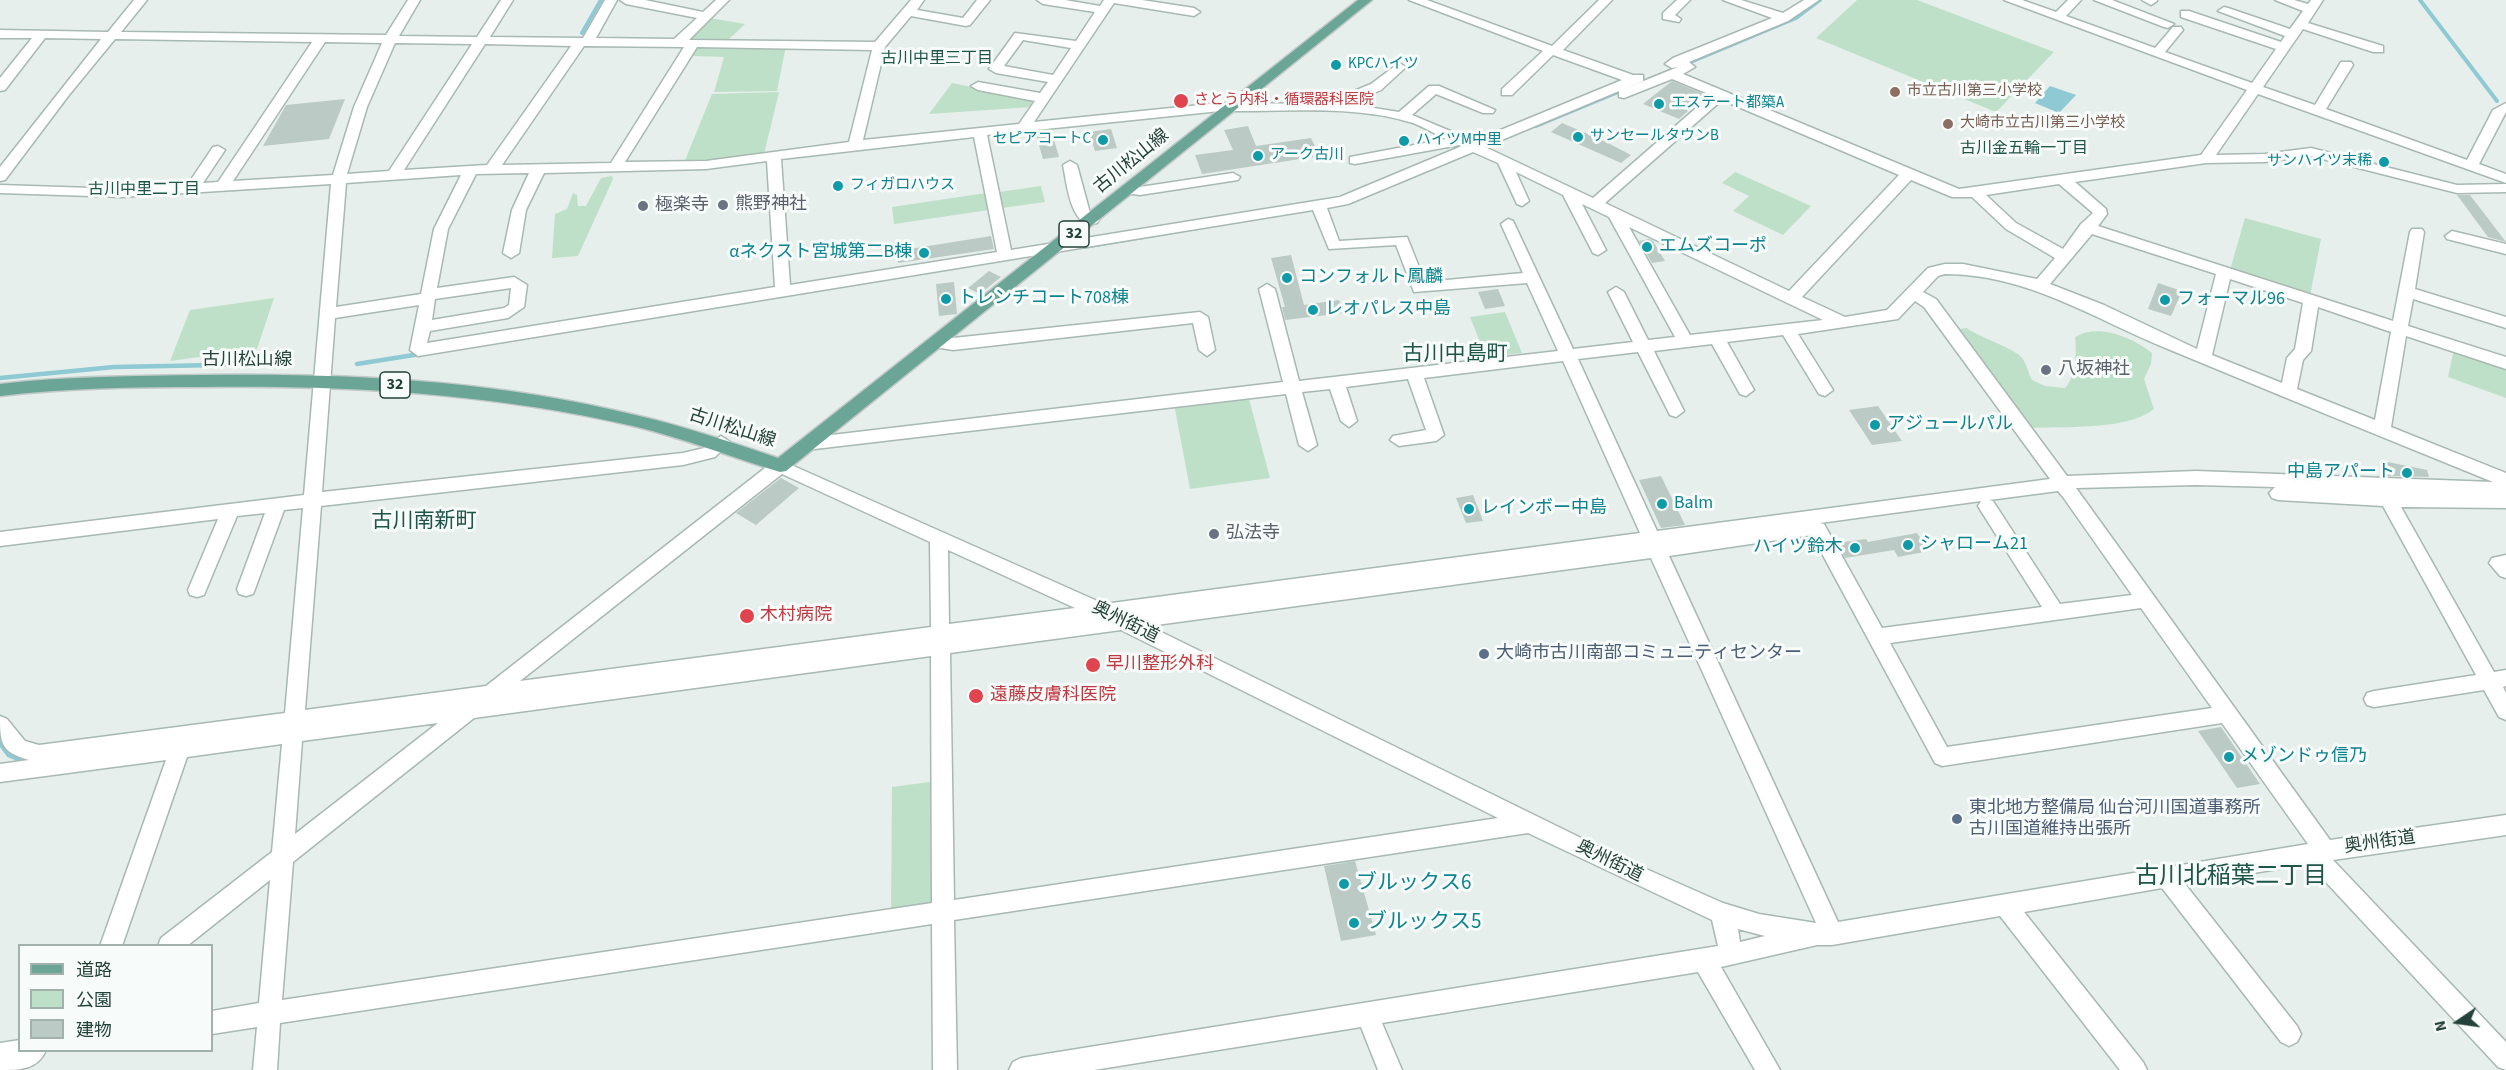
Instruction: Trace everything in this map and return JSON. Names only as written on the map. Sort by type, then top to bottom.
[{"type":"main road","name":"古川松山線","points":[[0,390],[79,383],[276,379],[413,385],[540,402],[721,442],[780,466],[1366,0]]},
{"type":"street","points":[[0,177],[27,139],[109,36],[141,0]]},
{"type":"street","points":[[266,1070],[339,177],[353,124],[370,77],[389,39],[414,0]]},
{"type":"street","points":[[395,173],[507,0]]},
{"type":"street","points":[[492,169],[611,0]]},
{"type":"street","points":[[626,0],[706,16]]},
{"type":"street","points":[[679,42],[723,0]]},
{"type":"street","points":[[855,145],[879,46],[918,0]]},
{"type":"street","points":[[909,12],[966,22],[984,0]]},
{"type":"street","points":[[1023,128],[1106,5],[1043,0]]},
{"type":"street","points":[[1118,0],[1194,12]]},
{"type":"street","points":[[1415,0],[1634,80]]},
{"type":"street","points":[[1507,92],[1606,0]]},
{"type":"street","points":[[1675,19],[1667,16],[1684,0]]},
{"type":"street","points":[[1730,0],[1784,18]]},
{"type":"street","points":[[1355,160],[1476,147],[1679,66],[1784,18],[1813,0]]},
{"type":"street","points":[[2010,0],[2506,179]]},
{"type":"street","points":[[2058,17],[2075,0]]},
{"type":"street","points":[[2100,0],[2173,27],[2157,53]]},
{"type":"street","points":[[2206,159],[2313,5],[2281,0]]},
{"type":"street","points":[[2224,11],[2378,50]]},
{"type":"street","points":[[2185,14],[2282,47]]},
{"type":"street","points":[[0,34],[879,46]]},
{"type":"street","points":[[0,87],[41,35]]},
{"type":"street","points":[[1056,79],[996,69],[1020,36],[1079,45]]},
{"type":"street","points":[[224,184],[321,38]]},
{"type":"street","points":[[615,167],[694,42]]},
{"type":"street","points":[[2318,111],[2346,65]]},
{"type":"street","points":[[977,264],[1005,256],[1058,247],[1355,205],[1476,147],[1634,80],[1679,66]]},
{"type":"street","points":[[1679,66],[1721,94],[1957,194],[2206,159],[2265,158],[2311,152],[2457,189],[2506,188]]},
{"type":"street","points":[[1336,108],[1347,99],[1376,87],[1399,67]]},
{"type":"street","points":[[978,86],[1043,98]]},
{"type":"street","points":[[1404,115],[1434,89],[1488,110]]},
{"type":"street","points":[[1595,204],[1721,94]]},
{"type":"street","points":[[0,189],[122,193],[395,173],[706,165],[855,145],[1220,107],[1336,108],[1404,115],[1476,147],[1844,323]]},
{"type":"street","points":[[2471,166],[2500,110],[2506,107]]},
{"type":"street","points":[[980,133],[1005,256]]},
{"type":"street","points":[[193,187],[218,150]]},
{"type":"street","points":[[774,157],[783,291]]},
{"type":"street","points":[[1503,160],[1522,201]]},
{"type":"street","points":[[1070,165],[1083,215],[1092,220]]},
{"type":"street","points":[[511,253],[519,210],[539,168]]},
{"type":"street","points":[[471,170],[441,229],[418,350],[977,264],[1044,258],[1320,209]]},
{"type":"street","points":[[1791,298],[1908,174]]},
{"type":"street","points":[[1129,190],[1140,191],[1233,177]]},
{"type":"street","points":[[2041,285],[2086,227],[2100,214],[2098,209],[2063,180]]},
{"type":"street","points":[[1568,191],[1598,250]]},
{"type":"street","points":[[1975,192],[2011,226],[2064,256]]},
{"type":"street","points":[[1320,209],[1334,246],[1402,240],[1419,288],[1532,277]]},
{"type":"street","points":[[1615,214],[1684,341]]},
{"type":"street","points":[[1021,1070],[1704,960],[1827,935],[1655,544],[1508,224]]},
{"type":"street","points":[[2086,227],[2506,363]]},
{"type":"street","points":[[2382,430],[2417,232]]},
{"type":"street","points":[[2452,236],[2506,249]]},
{"type":"street","points":[[807,444],[1844,323],[1892,315],[1933,272],[1945,268],[1964,268],[2025,279],[2041,285],[2203,357],[2506,480]]},
{"type":"street","points":[[2203,357],[2224,272]]},
{"type":"street","points":[[327,314],[514,282],[519,285],[516,307],[508,313],[423,327]]},
{"type":"street","points":[[593,330],[754,300],[783,291],[835,287]]},
{"type":"street","points":[[1267,289],[1308,445]]},
{"type":"street","points":[[1616,292],[1676,411]]},
{"type":"street","points":[[2406,292],[2506,323]]},
{"type":"street","points":[[1914,293],[1930,303],[2067,489],[2227,714],[2319,852],[2506,1059]]},
{"type":"street","points":[[2288,391],[2295,358],[2304,351],[2311,300]]},
{"type":"street","points":[[935,342],[953,344],[1200,317],[1207,350]]},
{"type":"street","points":[[1788,329],[1825,390]]},
{"type":"street","points":[[1717,338],[1746,390]]},
{"type":"street","points":[[1399,440],[1436,435],[1414,373]]},
{"type":"street","points":[[1336,382],[1349,421]]},
{"type":"street","points":[[0,539],[314,500],[683,459],[709,453],[721,442]]},
{"type":"street","points":[[170,944],[780,466]]},
{"type":"street","name":"奥州街道","points":[[780,466],[1101,611],[1530,823],[1720,913],[1759,925],[1827,935],[2319,852],[2506,825]]},
{"type":"street","points":[[0,725],[18,748],[27,753],[93,754],[180,749],[491,693],[940,640],[1126,623],[1317,590],[2067,489],[2196,478],[2506,489]]},
{"type":"street","points":[[1655,544],[1818,529],[1987,506],[2067,489],[2245,491],[2388,500],[2506,501]]},
{"type":"street","points":[[2388,500],[2498,679],[2506,711]]},
{"type":"street","points":[[246,589],[276,506]]},
{"type":"street","points":[[1987,506],[2055,612]]},
{"type":"street","points":[[197,590],[231,510]]},
{"type":"street","points":[[1818,529],[1942,757],[2227,714]]},
{"type":"street","points":[[939,538],[945,1070]]},
{"type":"street","points":[[2506,562],[2498,563],[2506,571]]},
{"type":"street","points":[[3,768],[295,727],[469,711],[940,640],[1101,611],[1317,590]]},
{"type":"street","points":[[1877,636],[2146,600]]},
{"type":"street","points":[[2374,699],[2498,679]]},
{"type":"street","points":[[111,944],[180,749]]},
{"type":"street","points":[[213,1022],[1530,823]]},
{"type":"street","points":[[2166,877],[2289,1034]]},
{"type":"street","points":[[2006,906],[2134,1070]]},
{"type":"street","points":[[1720,913],[1727,929],[1730,954]]},
{"type":"street","points":[[1704,960],[1768,1070]]},
{"type":"street","points":[[1367,1014],[1390,1070]]},
{"type":"street","points":[[0,1055],[20,1052]]},
{"type":"street","points":[[10,1070],[31,1052]]},
{"type":"green space","points":[[1857,0],[1917,0],[2054,52],[1996,112],[1816,38]]},
{"type":"green space","points":[[710,18],[745,24],[728,40],[688,39]]},
{"type":"green space","points":[[697,44],[786,46],[777,91],[714,92],[724,57],[691,56]]},
{"type":"green space","points":[[952,83],[1036,100],[1032,107],[929,114]]},
{"type":"green space","points":[[779,92],[764,154],[720,161],[684,163],[712,94]]},
{"type":"green space","points":[[1735,172],[1811,206],[1783,235],[1733,211],[1749,196],[1722,183]]},
{"type":"green space","points":[[612,176],[613,179],[578,256],[552,258],[555,214],[567,209],[573,193],[577,195],[578,206],[586,206],[601,178]]},
{"type":"green space","points":[[1041,186],[1045,202],[1002,208],[999,192]]},
{"type":"green space","points":[[986,193],[989,210],[894,224],[892,207]]},
{"type":"green space","points":[[2245,218],[2321,239],[2310,296],[2230,270]]},
{"type":"green space","points":[[274,298],[257,349],[170,361],[190,310]]},
{"type":"green space","points":[[1505,312],[1522,353],[1486,357],[1470,317]]},
{"type":"green space","points":[[1967,328],[2018,354],[2025,363],[2032,380],[2045,386],[2065,388],[2075,364],[2075,337],[2094,331],[2125,337],[2152,353],[2151,364],[2144,379],[2154,409],[2128,421],[2111,424],[2027,428],[1956,332]]},
{"type":"green space","points":[[2454,349],[2506,366],[2506,398],[2448,377]]},
{"type":"green space","points":[[1248,395],[1270,478],[1190,489],[1174,404]]},
{"type":"green space","points":[[937,781],[939,904],[891,910],[892,787]]},
{"type":"water","points":[[2050,86],[2076,95],[2059,113],[2035,103]]},
{"type":"building","points":[[1672,81],[1706,95],[1679,119],[1643,104]]},
{"type":"building","points":[[345,99],[329,139],[263,146],[286,105]]},
{"type":"building","name":"サンセールタウンB","points":[[1562,123],[1631,155],[1621,163],[1551,132]]},
{"type":"building","name":"アーク古川","points":[[1248,126],[1256,146],[1311,138],[1320,156],[1202,174],[1195,155],[1233,150],[1224,130]]},
{"type":"building","name":"セピアコートC","points":[[1111,129],[1117,148],[1095,151],[1089,132]]},
{"type":"building","points":[[1052,133],[1059,157],[1043,159],[1036,135]]},
{"type":"building","points":[[2457,195],[2470,195],[2506,242],[2488,237]]},
{"type":"building","points":[[991,236],[994,249],[898,263],[897,251]]},
{"type":"building","name":"エムズコーポ","points":[[1649,239],[1653,241],[1665,261],[1652,263],[1639,241]]},
{"type":"building","points":[[1291,255],[1304,305],[1339,300],[1344,313],[1285,320],[1282,307],[1285,307],[1271,258]]},
{"type":"building","points":[[989,271],[1001,277],[980,294],[968,288]]},
{"type":"building","name":"トレンチコート708棟","points":[[954,282],[957,314],[939,316],[936,284]]},
{"type":"building","name":"フォーマル96","points":[[2158,283],[2182,291],[2171,316],[2148,309]]},
{"type":"building","points":[[1498,289],[1505,306],[1485,309],[1478,292]]},
{"type":"building","name":"アジュールパル","points":[[1878,406],[1902,441],[1872,445],[1849,410]]},
{"type":"building","name":"中島アパート","points":[[2383,461],[2427,470],[2429,477],[2387,476]]},
{"type":"building","name":"Balm","points":[[1661,476],[1685,525],[1661,528],[1639,480]]},
{"type":"building","points":[[781,478],[799,488],[756,525],[736,513]]},
{"type":"building","name":"レインボー中島","points":[[1473,495],[1483,521],[1466,523],[1456,498]]},
{"type":"building","points":[[1917,533],[1929,551],[1898,557],[1894,550],[1845,558],[1837,543],[1866,539],[1868,542]]},
{"type":"building","name":"メゾンドゥ信乃","points":[[2221,727],[2260,784],[2237,788],[2198,731]]},
{"type":"building","points":[[1355,861],[1376,935],[1341,941],[1324,866]]},
{"type":"waterway","points":[[582,33],[601,0]]},
{"type":"waterway","points":[[1650,79],[1796,18],[1820,0]]},
{"type":"waterway","points":[[2420,0],[2497,101]]},
{"type":"waterway","points":[[1536,126],[1623,90]]},
{"type":"waterway","points":[[1084,247],[1351,202]]},
{"type":"waterway","points":[[357,364],[420,354]]},
{"type":"waterway","points":[[0,378],[114,367],[270,364]]},
{"type":"waterway","points":[[0,743],[9,755],[26,762]]},
{"type":"place","name":"KPCハイツ","points":[[1336,65]]},
{"type":"place","name":"市立古川第三小学校","points":[[1895,92]]},
{"type":"place","name":"さとう内科・循環器科医院","points":[[1181,101]]},
{"type":"place","name":"エステート都築A","points":[[1659,104]]},
{"type":"place","name":"大崎市立古川第三小学校","points":[[1948,124]]},
{"type":"place","name":"サンセールタウンB","points":[[1578,137]]},
{"type":"place","name":"セピアコートC","points":[[1103,140]]},
{"type":"place","name":"ハイツM中里","points":[[1404,141]]},
{"type":"place","name":"アーク古川","points":[[1258,156]]},
{"type":"place","name":"サンハイツ末稀","points":[[2384,162]]},
{"type":"place","name":"フィガロハウス","points":[[838,186]]},
{"type":"place","name":"熊野神社","points":[[723,205]]},
{"type":"place","name":"極楽寺","points":[[643,206]]},
{"type":"place","name":"エムズコーポ","points":[[1647,247]]},
{"type":"place","name":"αネクスト宮城第二B棟","points":[[924,253]]},
{"type":"place","name":"コンフォルト鳳麟","points":[[1287,278]]},
{"type":"place","name":"トレンチコート708棟","points":[[946,299]]},
{"type":"place","name":"フォーマル96","points":[[2165,300]]},
{"type":"place","name":"レオパレス中島","points":[[1313,310]]},
{"type":"place","name":"八坂神社","points":[[2046,370]]},
{"type":"place","name":"アジュールパル","points":[[1875,425]]},
{"type":"place","name":"中島アパート","points":[[2407,473]]},
{"type":"place","name":"Balm","points":[[1662,504]]},
{"type":"place","name":"レインボー中島","points":[[1469,509]]},
{"type":"place","name":"弘法寺","points":[[1214,534]]},
{"type":"place","name":"シャローム21","points":[[1908,545]]},
{"type":"place","name":"ハイツ鈴木","points":[[1855,548]]},
{"type":"place","name":"木村病院","points":[[747,616]]},
{"type":"place","name":"大崎市古川南部コミュニティセンター","points":[[1484,654]]},
{"type":"place","name":"早川整形外科","points":[[1093,665]]},
{"type":"place","name":"遠藤皮膚科医院","points":[[976,696]]},
{"type":"place","name":"メゾンドゥ信乃","points":[[2229,757]]},
{"type":"place","name":"東北地方整備局 仙台河川国道事務所 古川国道維持出張所","points":[[1957,819]]},
{"type":"place","name":"ブルックス6","points":[[1344,884]]},
{"type":"place","name":"ブルックス5","points":[[1354,923]]},
{"type":"district","name":"古川中里三丁目","points":[[937,59]]},
{"type":"district","name":"古川金五輪一丁目","points":[[2024,149]]},
{"type":"district","name":"古川中里二丁目","points":[[144,190]]},
{"type":"district","name":"古川中島町","points":[[1455,355]]},
{"type":"district","name":"古川南新町","points":[[424,522]]},
{"type":"district","name":"古川北稲葉二丁目","points":[[2231,878]]}]
